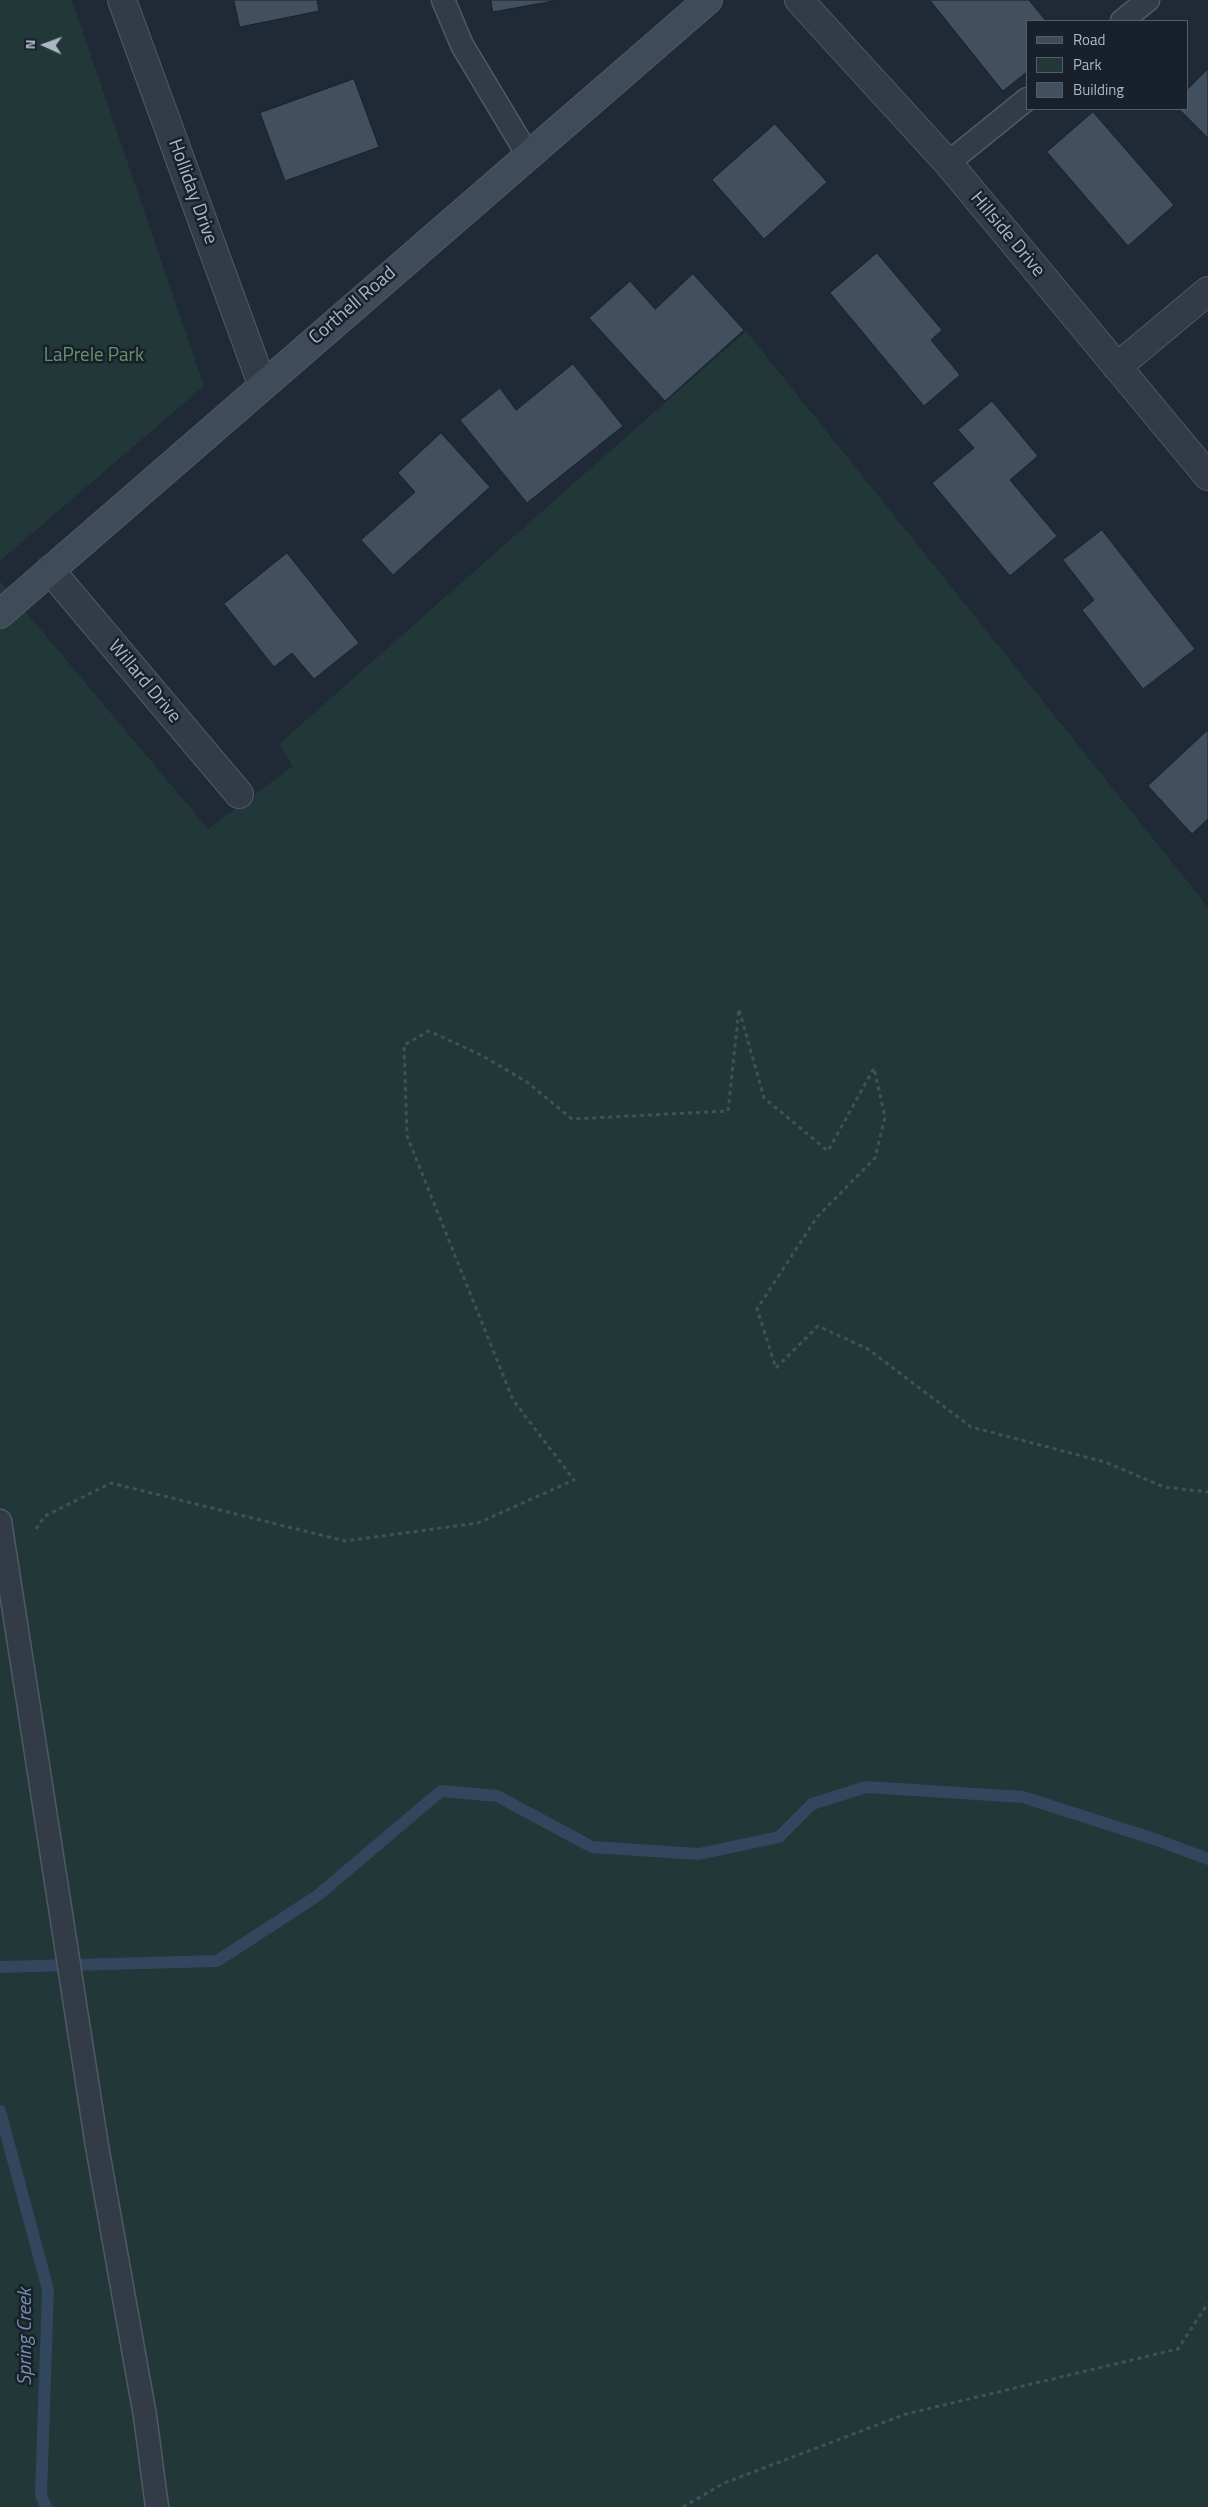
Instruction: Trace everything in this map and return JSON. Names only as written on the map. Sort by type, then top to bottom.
[{"type":"street","name":"Holliday Drive","points":[[122,0],[262,384]]},
{"type":"street","name":"Corthell Road","points":[[0,614],[262,384],[708,0]]},
{"type":"street","name":"Hillside Drive","points":[[799,0],[948,163],[1208,476]]},
{"type":"street","points":[[1117,366],[1208,291]]},
{"type":"street","name":"Willard Drive","points":[[50,570],[239,794]]},
{"type":"lane","points":[[443,0],[462,45],[528,155]]},
{"type":"lane","points":[[1123,20],[1148,0]]},
{"type":"lane","points":[[948,163],[1026,100]]},
{"type":"lane","points":[[0,1521],[97,2146],[145,2416],[158,2507]]},
{"type":"path","points":[[8,1571],[45,1516],[111,1483],[345,1541],[478,1523],[574,1480],[513,1400],[406,1136],[404,1044],[429,1032],[481,1056],[527,1082],[572,1119],[728,1111],[739,1009],[764,1098],[828,1151],[874,1068],[884,1117],[875,1158],[817,1217],[757,1309],[776,1368],[818,1326],[868,1349],[971,1427],[1105,1462],[1164,1487],[1208,1492]]},
{"type":"path","points":[[683,2507],[724,2483],[906,2414],[1178,2349],[1208,2303]]},
{"type":"green space","name":"LaPrele Park","points":[[0,0],[72,0],[204,386],[0,561]]},
{"type":"green space","points":[[746,331],[1208,907],[1208,2507],[0,2507],[0,581],[208,829],[293,766],[279,744]]},
{"type":"building","points":[[234,0],[317,0],[319,11],[240,27]]},
{"type":"building","points":[[491,0],[559,0],[493,12]]},
{"type":"building","points":[[930,0],[1029,0],[1045,20],[1026,20],[1026,73],[1003,91]]},
{"type":"building","points":[[1208,69],[1208,138],[1180,110],[1188,110],[1188,89]]},
{"type":"building","points":[[354,79],[379,147],[285,181],[260,113]]},
{"type":"building","points":[[1093,112],[1174,205],[1128,246],[1047,152]]},
{"type":"building","points":[[775,124],[827,182],[764,239],[712,180]]},
{"type":"building","points":[[877,253],[942,330],[931,340],[960,375],[924,406],[830,293]]},
{"type":"building","points":[[693,274],[744,330],[665,401],[589,318],[630,281],[655,309]]},
{"type":"building","points":[[573,364],[623,426],[527,503],[460,420],[500,388],[516,410]]},
{"type":"building","points":[[992,401],[1038,456],[1010,480],[1057,536],[1010,576],[932,483],[974,448],[958,430]]},
{"type":"building","points":[[441,433],[490,487],[393,575],[361,540],[415,492],[398,473]]},
{"type":"building","points":[[1102,530],[1195,649],[1143,689],[1082,610],[1094,600],[1063,560]]},
{"type":"building","points":[[287,553],[359,643],[314,679],[292,653],[274,667],[224,604]]},
{"type":"building","points":[[1208,730],[1208,819],[1192,834],[1148,786]]},
{"type":"waterway","points":[[0,1967],[217,1961],[317,1896],[441,1791],[497,1796],[592,1847],[699,1854],[779,1837],[812,1804],[866,1787],[1023,1797],[1157,1840],[1208,1859]]},
{"type":"waterway","name":"Spring Creek","points":[[0,2111],[48,2290],[41,2495],[46,2507]]}]
